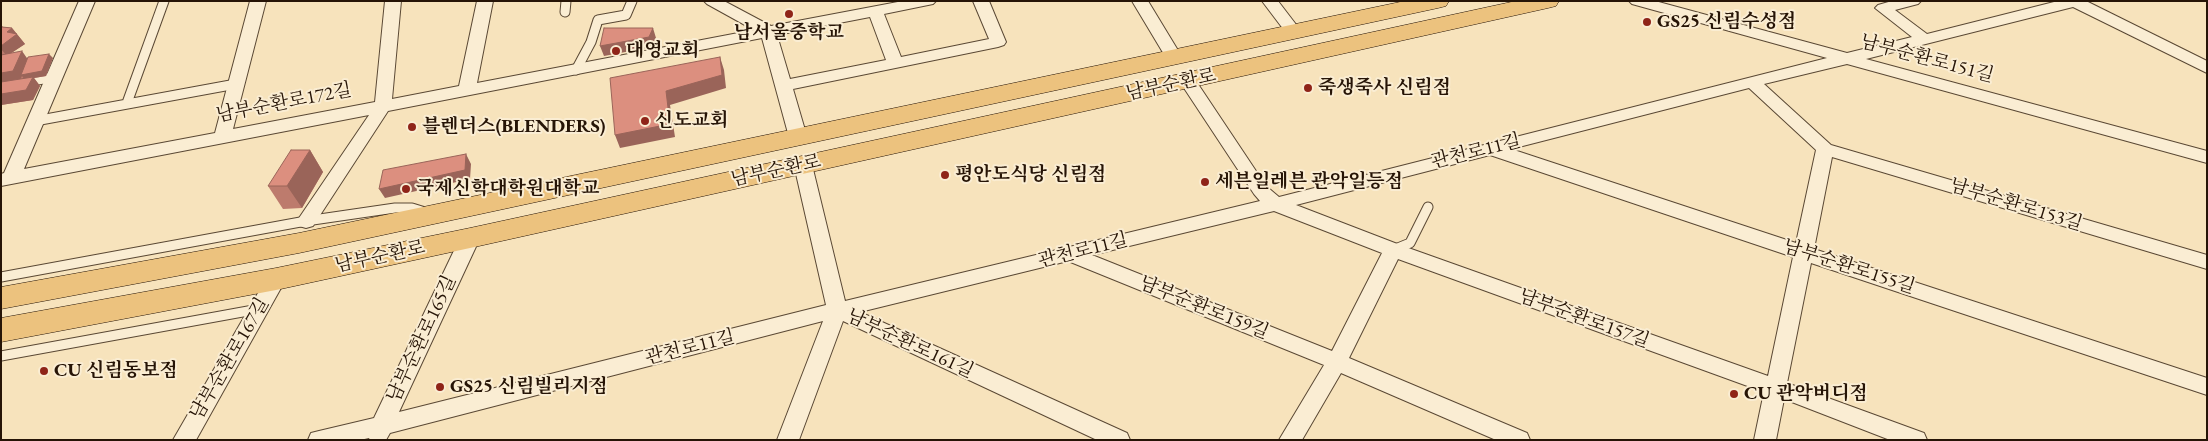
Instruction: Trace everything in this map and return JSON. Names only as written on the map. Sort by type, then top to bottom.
[{"type":"main road","name":"남부순환로","points":[[1,298],[280,247],[1438,1]]},
{"type":"main road","name":"남부순환로","points":[[1,330],[276,279],[470,238],[1188,82],[1548,1]]},
{"type":"street","points":[[6,179],[35,121],[87,1]]},
{"type":"street","points":[[223,136],[258,1]]},
{"type":"street","points":[[306,221],[383,106],[393,1]]},
{"type":"street","points":[[467,90],[485,1]]},
{"type":"street","points":[[712,1],[768,31],[798,137]]},
{"type":"street","name":"남부순환로172길","points":[[6,179],[928,1]]},
{"type":"street","points":[[783,86],[998,42],[981,1]]},
{"type":"street","points":[[1140,1],[1174,57]]},
{"type":"street","points":[[1270,1],[1293,31]]},
{"type":"street","name":"남부순환로151길","points":[[1637,1],[2207,157]]},
{"type":"street","points":[[1913,1],[1883,8],[1926,40]]},
{"type":"street","points":[[2076,1],[2207,68]]},
{"type":"street","name":"관천로11길","points":[[319,440],[378,433],[837,310],[1275,204],[2076,1]]},
{"type":"street","points":[[875,11],[895,63]]},
{"type":"street","name":"남부순환로157길","points":[[1188,82],[1260,190],[1275,204],[1393,250],[1775,387],[1916,440]]},
{"type":"street","name":"남부순환로153길","points":[[1752,82],[1824,149],[2207,262]]},
{"type":"street","name":"남부순환로155길","points":[[1491,149],[2207,387]]},
{"type":"street","points":[[1764,440],[1824,149]]},
{"type":"street","name":"남부순환로161길","points":[[803,165],[837,310],[1119,440]]},
{"type":"street","name":"남부순환로165길","points":[[378,433],[470,238]]},
{"type":"street","points":[[1290,440],[1338,362],[1393,250]]},
{"type":"street","name":"남부순환로159길","points":[[1070,254],[1338,362],[1519,440]]},
{"type":"street","name":"남부순환로167길","points":[[184,440],[276,279]]},
{"type":"street","points":[[788,440],[837,310]]},
{"type":"lane","points":[[127,103],[164,1]]},
{"type":"lane","points":[[565,12],[566,1]]},
{"type":"lane","points":[[576,70],[591,42],[598,20],[626,15],[632,1]]},
{"type":"lane","points":[[19,83],[55,77]]},
{"type":"lane","points":[[35,121],[236,84]]},
{"type":"lane","points":[[1393,250],[1410,244],[1428,207]]},
{"type":"lane","points":[[1,277],[306,221],[395,208],[423,210],[429,215]]},
{"type":"lane","points":[[1,356],[258,310]]},
{"type":"building","points":[[1,28],[12,28],[7,32],[17,34],[1,46]]},
{"type":"building","points":[[604,28],[653,28],[649,37],[600,46]]},
{"type":"building","points":[[22,51],[13,71],[1,73],[1,55]]},
{"type":"building","points":[[49,54],[42,71],[21,75],[28,57]]},
{"type":"building","points":[[720,57],[722,75],[666,91],[670,124],[615,135],[610,78]]},
{"type":"building","points":[[33,77],[26,90],[1,94],[1,82]]},
{"type":"building","points":[[291,150],[310,150],[287,186],[268,186]]},
{"type":"building","points":[[466,154],[465,170],[379,189],[383,170]]},
{"type":"place","name":"남서울중학교","points":[[789,14]]},
{"type":"place","name":"GS25 신림수성점","points":[[1647,22]]},
{"type":"place","name":"대영교회","points":[[616,51]]},
{"type":"place","name":"죽생죽사 신림점","points":[[1308,88]]},
{"type":"place","name":"신도교회","points":[[645,121]]},
{"type":"place","name":"블렌더스(BLENDERS)","points":[[412,127]]},
{"type":"place","name":"평안도식당 신림점","points":[[945,175]]},
{"type":"place","name":"세븐일레븐 관악일등점","points":[[1205,182]]},
{"type":"place","name":"국제신학대학원대학교","points":[[406,189]]},
{"type":"place","name":"CU 신림동보점","points":[[44,371]]},
{"type":"place","name":"GS25 신림빌리지점","points":[[440,387]]},
{"type":"place","name":"CU 관악버디점","points":[[1734,394]]}]
